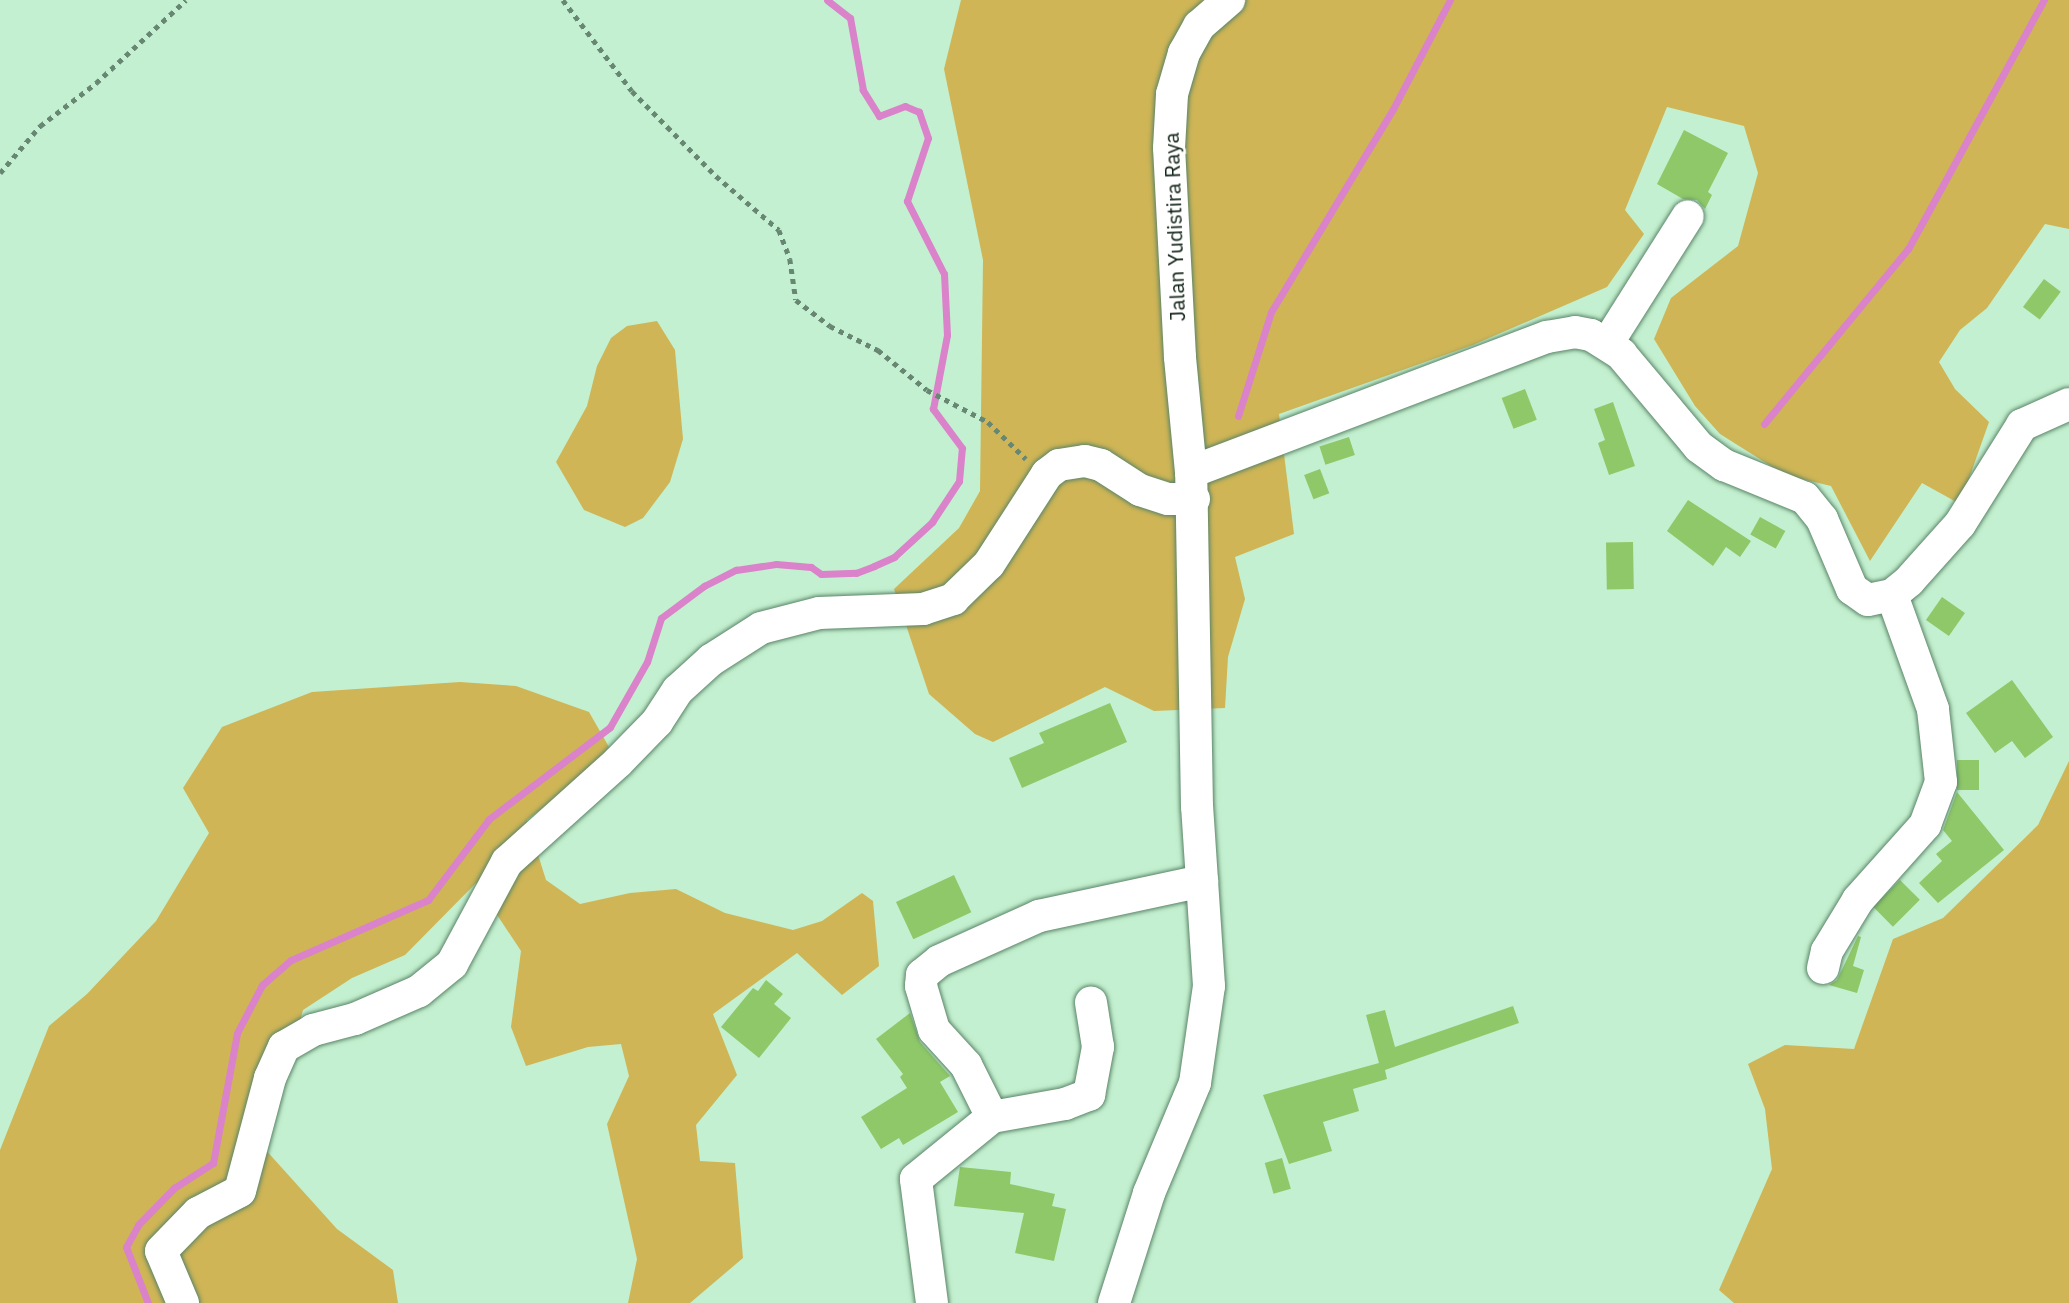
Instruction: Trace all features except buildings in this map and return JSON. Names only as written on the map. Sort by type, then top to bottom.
[{"type":"street","name":"Jalan Yudistira Raya","points":[[1114,1303],[1149,1193],[1195,1083],[1209,986],[1202,881],[1194,662],[1193,485],[1180,357],[1169,148],[1172,94],[1184,53],[1199,26],[1229,0]]},
{"type":"street","points":[[1607,344],[1688,216]]},
{"type":"street","points":[[183,1303],[161,1251],[198,1213],[240,1191],[270,1078],[284,1047],[313,1030],[355,1019],[419,991],[452,964],[507,862],[618,762],[657,722],[678,690],[711,660],[761,628],[819,614],[923,609],[953,599],[989,564],[1047,474],[1059,466],[1085,461],[1101,465],[1140,490],[1168,499],[1193,485],[1547,337],[1575,332],[1607,344],[1699,447],[1741,474],[1793,492],[1816,509],[1859,596],[1868,600],[1892,595],[1960,524],[2022,425],[2069,404]]},
{"type":"street","points":[[1823,968],[1827,951],[1858,900],[1925,825],[1941,782],[1933,709],[1892,595]]},
{"type":"street","points":[[992,1117],[966,1065],[934,1030],[922,975],[939,961],[1039,916],[1202,881]]},
{"type":"street","points":[[932,1303],[916,1179],[992,1117],[1065,1104],[1089,1095],[1098,1047],[1091,1003]]},
{"type":"path","points":[[0,173],[40,126],[96,83],[186,0]]},
{"type":"path","points":[[563,0],[632,91],[716,176],[779,230],[790,259],[796,300],[830,326],[878,350],[927,390],[951,400],[988,422],[1016,452],[1047,474]]},
{"type":"shaded area","points":[[961,0],[2069,0],[2069,229],[2045,224],[1987,308],[1960,330],[1939,362],[1955,389],[1989,422],[1960,504],[1922,483],[1870,561],[1831,486],[1785,475],[1720,434],[1695,406],[1654,339],[1671,298],[1738,246],[1758,173],[1744,126],[1667,107],[1625,210],[1644,234],[1607,287],[1473,345],[1279,414],[1294,534],[1235,557],[1245,599],[1228,657],[1225,708],[1154,711],[1105,687],[993,742],[975,734],[929,694],[894,589],[959,528],[980,491],[983,260],[944,69]]},
{"type":"shaded area","points":[[657,321],[675,350],[683,439],[670,482],[643,518],[625,527],[584,510],[556,462],[587,406],[597,366],[611,338],[627,326]]},
{"type":"shaded area","points":[[460,682],[516,686],[589,712],[609,747],[584,776],[527,820],[546,880],[580,904],[630,893],[676,889],[725,913],[793,930],[822,921],[862,893],[873,901],[879,966],[842,995],[797,953],[713,1014],[737,1075],[696,1125],[700,1161],[735,1163],[743,1258],[690,1303],[628,1303],[637,1259],[607,1124],[629,1076],[621,1044],[588,1047],[526,1066],[511,1027],[521,951],[476,883],[405,955],[352,978],[303,1010],[264,1148],[337,1229],[393,1270],[398,1303],[0,1303],[0,1150],[49,1026],[87,994],[156,921],[209,833],[183,788],[222,727],[312,692]]},
{"type":"shaded area","points":[[2069,761],[2069,1303],[1734,1303],[1719,1290],[1772,1169],[1765,1109],[1748,1064],[1785,1045],[1854,1049],[1893,939],[1943,918],[2038,825]]},
{"type":"waterway","points":[[148,1303],[126,1247],[138,1225],[174,1188],[213,1163],[237,1033],[262,985],[291,960],[428,900],[489,819],[610,727],[647,662],[661,618],[704,586],[736,570],[776,564],[811,567],[821,574],[856,573],[874,566],[894,557],[932,522],[959,481],[962,448],[933,409],[947,335],[944,274],[907,201],[928,138],[919,112],[905,106],[879,116],[863,90],[850,18],[827,0]]},
{"type":"waterway","points":[[1238,416],[1271,312],[1393,109],[1450,0]]},
{"type":"waterway","points":[[1764,424],[1908,249],[2044,0]]}]
